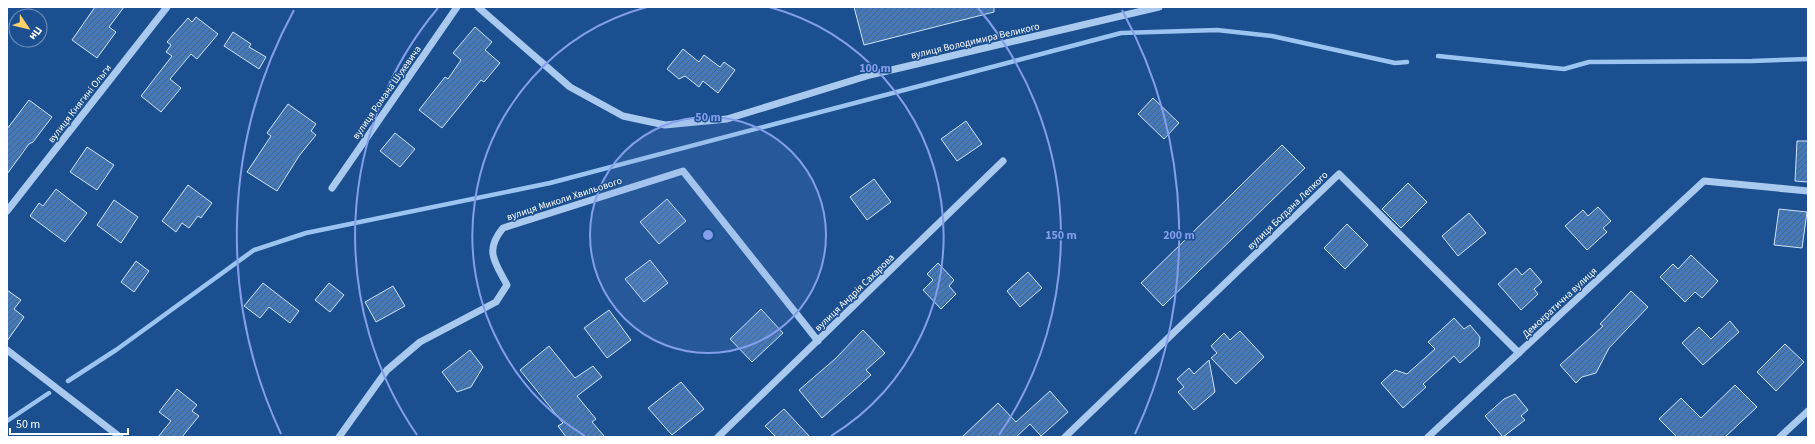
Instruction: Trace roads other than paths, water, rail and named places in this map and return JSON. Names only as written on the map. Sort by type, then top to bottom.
[{"type":"street","name":"вулиця Княгині Ольги","points":[[7,211],[167,7]]},
{"type":"street","name":"вулиця Романа Шухевича","points":[[332,188],[458,7]]},
{"type":"street","name":"вулиця Володимира Великого","points":[[478,7],[570,87],[623,116],[665,125],[727,119],[870,75],[1159,7]]},
{"type":"street","name":"вулиця Андрія Сахарова","points":[[718,437],[1003,161]]},
{"type":"street","name":"вулиця Миколи Хвильового","points":[[339,437],[387,370],[420,342],[496,302],[507,285],[492,253],[494,239],[503,228],[683,171],[818,341]]},
{"type":"street","name":"вулиця Богдана Лепкого","points":[[1065,437],[1339,174],[1519,353]]},
{"type":"street","name":"Демократична вулиця","points":[[1428,437],[1704,180],[1808,191]]},
{"type":"street","points":[[7,350],[120,437]]},
{"type":"street","points":[[1780,437],[1808,411]]},
{"type":"waterway","points":[[68,381],[116,350],[254,250],[306,233],[550,183],[1121,33],[1217,30],[1272,36],[1395,63],[1407,62]]},
{"type":"waterway","points":[[1438,56],[1564,69],[1589,62],[1752,61],[1808,59]]},
{"type":"waterway","points":[[7,421],[49,393]]}]
